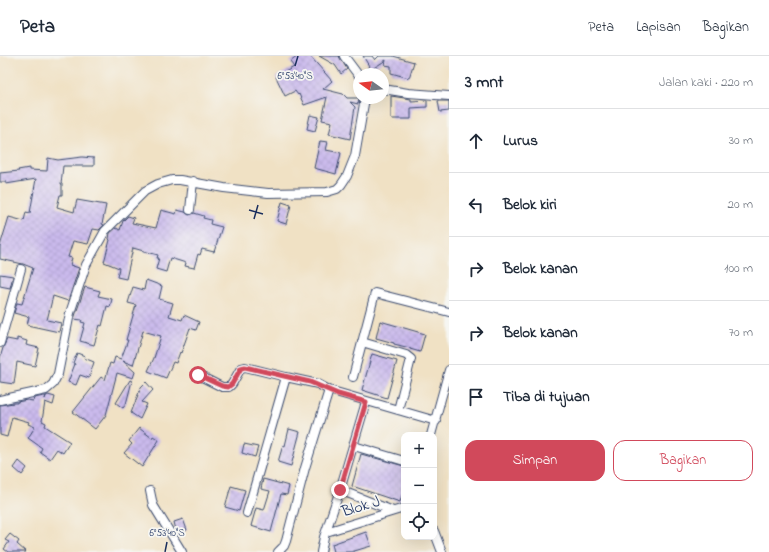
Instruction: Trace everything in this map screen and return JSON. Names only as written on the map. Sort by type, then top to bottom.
[{"type":"street","points":[[344,56],[353,68]]},
{"type":"street","points":[[389,90],[449,96]]},
{"type":"street","points":[[0,400],[46,390],[53,384],[58,374],[70,312],[86,265],[105,231],[126,208],[145,191],[158,184],[172,180],[268,193],[327,192],[337,189],[347,176],[355,156],[364,104]]},
{"type":"street","points":[[190,210],[193,182]]},
{"type":"street","points":[[0,343],[21,269]]},
{"type":"street","points":[[353,377],[375,293],[449,312]]},
{"type":"street","points":[[362,342],[406,355],[411,359],[398,410]]},
{"type":"street","points":[[198,375],[222,386],[228,387],[232,384],[241,368],[245,367],[318,384],[329,390],[366,402],[436,421]]},
{"type":"street","points":[[433,432],[449,370]]},
{"type":"street","points":[[247,512],[286,377]]},
{"type":"street","points":[[278,552],[284,546],[286,541],[305,468],[329,390]]},
{"type":"street","points":[[321,552],[366,402]]},
{"type":"street","points":[[354,446],[401,460]]},
{"type":"street","points":[[340,490],[393,511]]},
{"type":"street","points":[[150,491],[153,505],[182,552]]},
{"type":"street","name":"Blok J","points":[[326,532],[401,509]]},
{"type":"street","points":[[437,539],[442,552]]},
{"type":"building","points":[[298,56],[310,56],[332,81],[323,89],[343,94],[347,98],[353,98],[353,103],[350,102],[355,107],[350,139],[329,134],[332,122],[322,120],[327,97],[304,105],[299,94],[298,95],[295,91],[285,96],[276,77],[294,67],[290,62]]},
{"type":"building","points":[[319,56],[339,56],[347,69],[341,74],[335,65]]},
{"type":"building","points":[[363,56],[372,56],[375,60],[379,56],[393,56],[414,62],[409,78],[391,73],[391,66],[385,65],[386,60],[374,68],[367,68],[369,66]]},
{"type":"building","points":[[391,96],[411,99],[411,101],[427,100],[427,107],[411,108],[411,119],[391,119]]},
{"type":"building","points":[[438,101],[449,101],[449,111],[440,112]]},
{"type":"building","points":[[310,115],[319,117],[315,131],[307,129]]},
{"type":"building","points":[[320,141],[328,142],[326,150],[341,153],[336,174],[314,168]]},
{"type":"building","points":[[82,157],[94,158],[94,166],[63,166],[61,184],[62,195],[60,195],[57,207],[74,212],[77,200],[106,205],[102,224],[104,225],[99,230],[93,229],[88,244],[73,241],[68,257],[72,258],[70,265],[79,268],[68,301],[53,296],[47,320],[61,323],[59,332],[27,325],[29,317],[14,313],[17,303],[22,304],[33,268],[23,264],[0,259],[0,246],[9,217],[24,221],[26,212],[30,213],[36,179],[6,184],[6,182],[0,182],[0,173],[19,171],[18,170],[29,168],[29,170],[47,171],[48,158],[58,160]]},
{"type":"building","points":[[282,202],[291,205],[286,224],[277,221]]},
{"type":"building","points":[[161,210],[176,214],[177,210],[185,212],[189,215],[194,213],[211,220],[210,224],[222,227],[214,252],[202,249],[200,255],[198,254],[194,268],[185,266],[186,263],[170,258],[166,272],[156,269],[159,258],[157,258],[158,255],[133,248],[126,279],[117,277],[119,268],[104,262],[110,240],[110,233],[116,228],[120,230],[123,221],[128,216],[134,218],[132,223],[156,228]]},
{"type":"building","points":[[0,274],[13,276],[10,288],[0,286]]},
{"type":"building","points":[[146,280],[162,286],[159,299],[173,303],[169,316],[182,320],[184,315],[199,322],[196,330],[190,328],[181,353],[180,352],[176,363],[173,362],[166,378],[148,371],[161,336],[143,331],[133,365],[123,361],[135,372],[133,378],[117,373],[106,415],[95,429],[73,412],[101,377],[105,380],[110,363],[113,364],[115,357],[121,359],[128,340],[126,340],[136,305],[128,303],[133,287],[144,290]]},
{"type":"building","points":[[85,287],[100,291],[98,296],[112,299],[110,307],[107,306],[102,326],[100,325],[94,345],[80,341],[85,323],[81,322],[82,320],[74,319]]},
{"type":"building","points":[[380,321],[425,334],[420,352],[376,338]]},
{"type":"building","points":[[17,338],[27,341],[26,345],[39,348],[35,366],[17,362],[14,384],[0,382],[0,358],[3,348],[7,339],[17,341]]},
{"type":"building","points":[[77,353],[94,362],[89,378],[80,375],[76,385],[68,382],[75,364],[73,363]]},
{"type":"building","points":[[372,354],[397,361],[387,398],[362,390]]},
{"type":"building","points":[[130,380],[132,381],[126,404],[123,408],[116,403]]},
{"type":"building","points":[[146,382],[153,390],[142,402],[147,404],[140,419],[131,413],[141,387]]},
{"type":"building","points":[[48,395],[55,397],[53,405],[45,402],[42,421],[46,423],[45,426],[70,442],[63,453],[57,449],[50,459],[40,452],[42,448],[28,438],[35,427],[28,424],[29,422],[12,417],[7,437],[0,435],[0,405],[27,400],[33,401],[34,398]]},
{"type":"building","points":[[139,428],[152,438],[153,436],[159,440],[142,467],[124,453],[132,444],[129,441]]},
{"type":"building","points":[[289,429],[300,432],[291,466],[278,462],[283,445],[285,446]]},
{"type":"building","points":[[244,444],[258,447],[255,457],[242,453]]},
{"type":"building","points":[[361,454],[401,465],[400,502],[352,486]]},
{"type":"building","points":[[19,461],[27,468],[22,475],[14,468]]},
{"type":"building","points":[[263,479],[289,486],[287,495],[281,494],[271,532],[251,526],[256,508],[264,510],[270,491],[261,489]]},
{"type":"building","points":[[231,486],[245,490],[239,511],[225,507]]},
{"type":"building","points":[[183,519],[187,530],[177,534],[174,522]]},
{"type":"building","points":[[366,532],[371,546],[351,552],[334,552],[332,544]]},
{"type":"building","points":[[10,534],[19,541],[17,544],[26,552],[8,552],[4,549],[9,542],[5,540]]},
{"type":"route","points":[[198,375],[222,386],[228,387],[232,384],[241,368],[245,367],[318,384],[338,394],[366,402],[340,490]]}]
